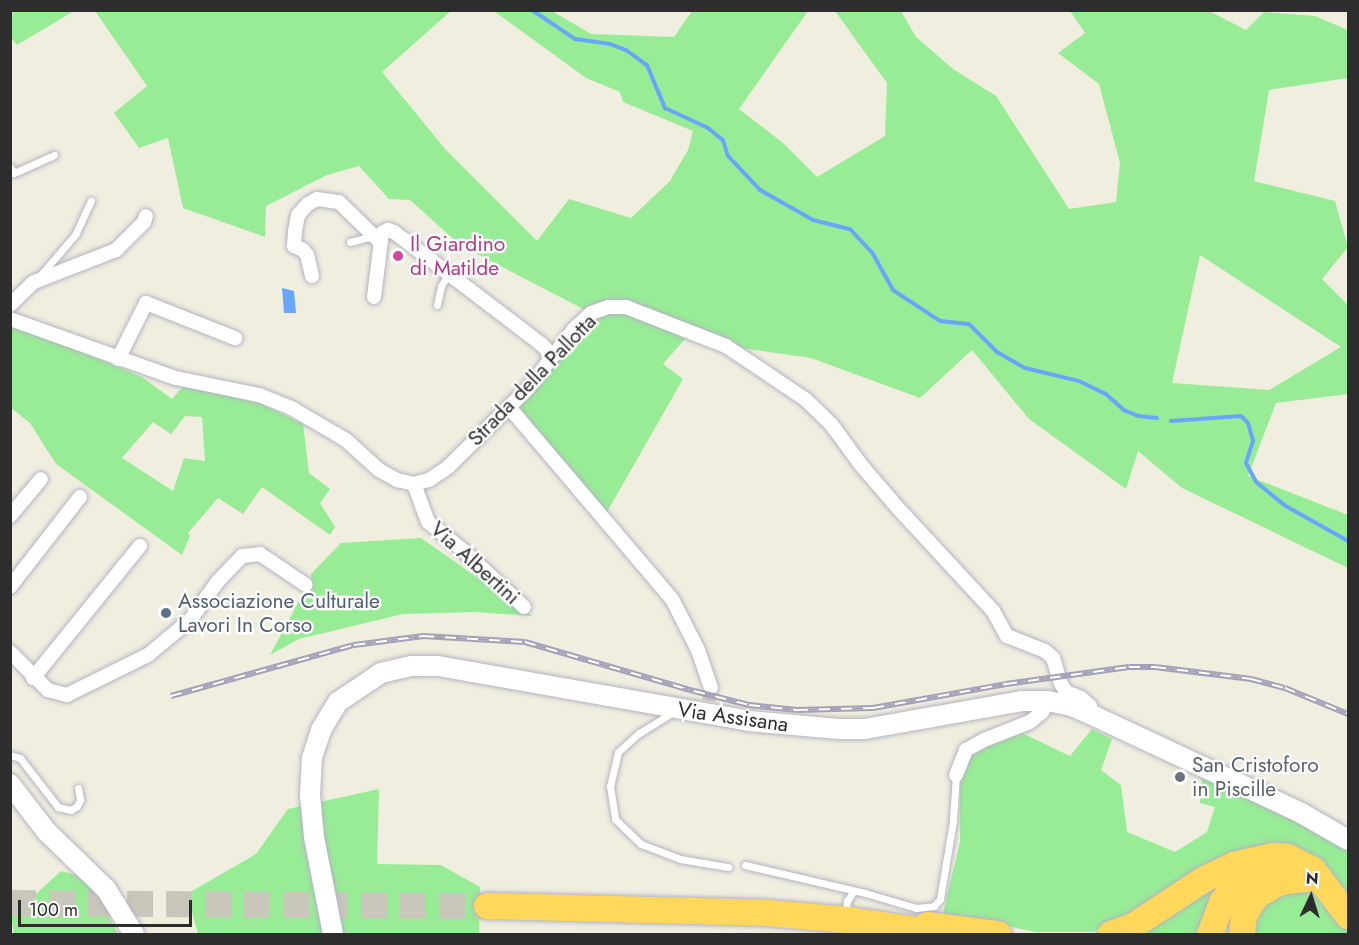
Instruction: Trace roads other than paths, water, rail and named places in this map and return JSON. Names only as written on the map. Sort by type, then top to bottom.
[{"type":"highway","points":[[1111,934],[1133,926],[1203,880],[1234,865],[1256,859],[1288,857],[1302,862],[1313,870],[1348,916]]},
{"type":"highway","points":[[1210,934],[1222,902],[1244,881],[1278,871],[1296,872],[1320,882]]},
{"type":"highway","points":[[1242,934],[1244,916],[1256,896],[1280,882],[1320,882]]},
{"type":"highway","points":[[487,906],[696,909],[848,915],[998,934]]},
{"type":"highway","points":[[848,915],[944,934]]},
{"type":"main road","name":"Via Assisana","points":[[333,934],[314,837],[310,795],[312,758],[321,730],[338,702],[357,687],[381,673],[411,666],[438,666],[678,709],[708,701],[814,728],[866,729],[1022,701],[1048,701],[1072,706],[1090,714],[1300,813],[1348,840]]},
{"type":"main road","points":[[10,784],[47,832],[106,889],[134,934]]},
{"type":"street","points":[[312,276],[307,255],[303,250],[294,246],[298,215],[308,204],[317,199],[339,202],[376,239]]},
{"type":"street","points":[[10,304],[34,282],[116,250],[144,222],[146,216]]},
{"type":"street","points":[[374,297],[376,239],[388,230],[394,232],[541,344],[548,351],[549,360]]},
{"type":"street","points":[[118,359],[146,303],[235,338]]},
{"type":"street","name":"Strada della Pallotta","points":[[414,484],[429,480],[448,467],[529,387],[549,360],[591,313],[608,307],[626,307],[726,346],[777,378],[805,399],[831,424],[861,465],[993,611],[1007,636],[1045,651],[1053,658],[1066,692],[1081,698],[1090,706],[1090,714]]},
{"type":"street","points":[[10,319],[176,378],[260,395],[293,409],[346,440],[379,470],[397,480],[414,484]]},
{"type":"street","points":[[509,407],[672,599],[698,650],[708,701]]},
{"type":"street","points":[[10,516],[41,479]]},
{"type":"street","name":"Via Albertini","points":[[414,484],[428,522],[464,551],[524,608]]},
{"type":"street","points":[[10,588],[80,497]]},
{"type":"street","points":[[33,678],[140,546]]},
{"type":"street","points":[[10,652],[33,678],[48,690],[67,695],[148,655],[191,619],[218,581],[242,556],[260,554],[306,585]]},
{"type":"street","points":[[956,775],[966,750],[984,740],[1030,722],[1042,712],[1048,701]]},
{"type":"lane","points":[[10,167],[14,173],[54,155]]},
{"type":"lane","points":[[34,282],[75,235],[91,200]]},
{"type":"lane","points":[[350,242],[376,239]]},
{"type":"lane","points":[[437,304],[441,286],[448,275]]},
{"type":"lane","points":[[678,709],[639,733],[618,752],[610,786],[615,819],[641,844],[680,859],[728,867]]},
{"type":"lane","points":[[10,755],[20,758],[58,807],[70,810],[77,806],[80,800],[78,788]]},
{"type":"lane","points":[[745,865],[787,873],[853,892],[871,894],[916,908],[934,906],[940,899],[951,832],[956,775]]},
{"type":"lane","points":[[848,915],[853,892]]},
{"type":"water","points":[[282,288],[294,291],[296,313],[284,313]]},
{"type":"waterway","points":[[532,10],[575,39],[610,44],[626,50],[647,65],[665,108],[708,128],[723,140],[728,156],[760,190],[813,220],[850,229],[873,254],[893,290],[940,321],[969,324],[997,352],[1025,368],[1079,381],[1106,394],[1124,410],[1138,416],[1157,418]]},
{"type":"waterway","points":[[1171,421],[1241,416],[1248,423],[1253,441],[1246,463],[1256,482],[1284,505],[1348,541]]},
{"type":"tunnel","points":[[709,701],[711,688]]},
{"type":"tunnel","points":[[10,903],[487,906]]},
{"type":"railway","points":[[171,696],[354,645],[423,636],[525,642],[749,705],[797,710],[873,708],[1006,684],[1129,667],[1155,667],[1251,679],[1285,688],[1348,714]]},
{"type":"place","name":"Il Giardino di Matilde","points":[[398,256]]},
{"type":"place","name":"Associazione Culturale Lavori In Corso","points":[[166,613]]},
{"type":"place","name":"San Cristoforo in Piscille","points":[[1180,777]]}]
